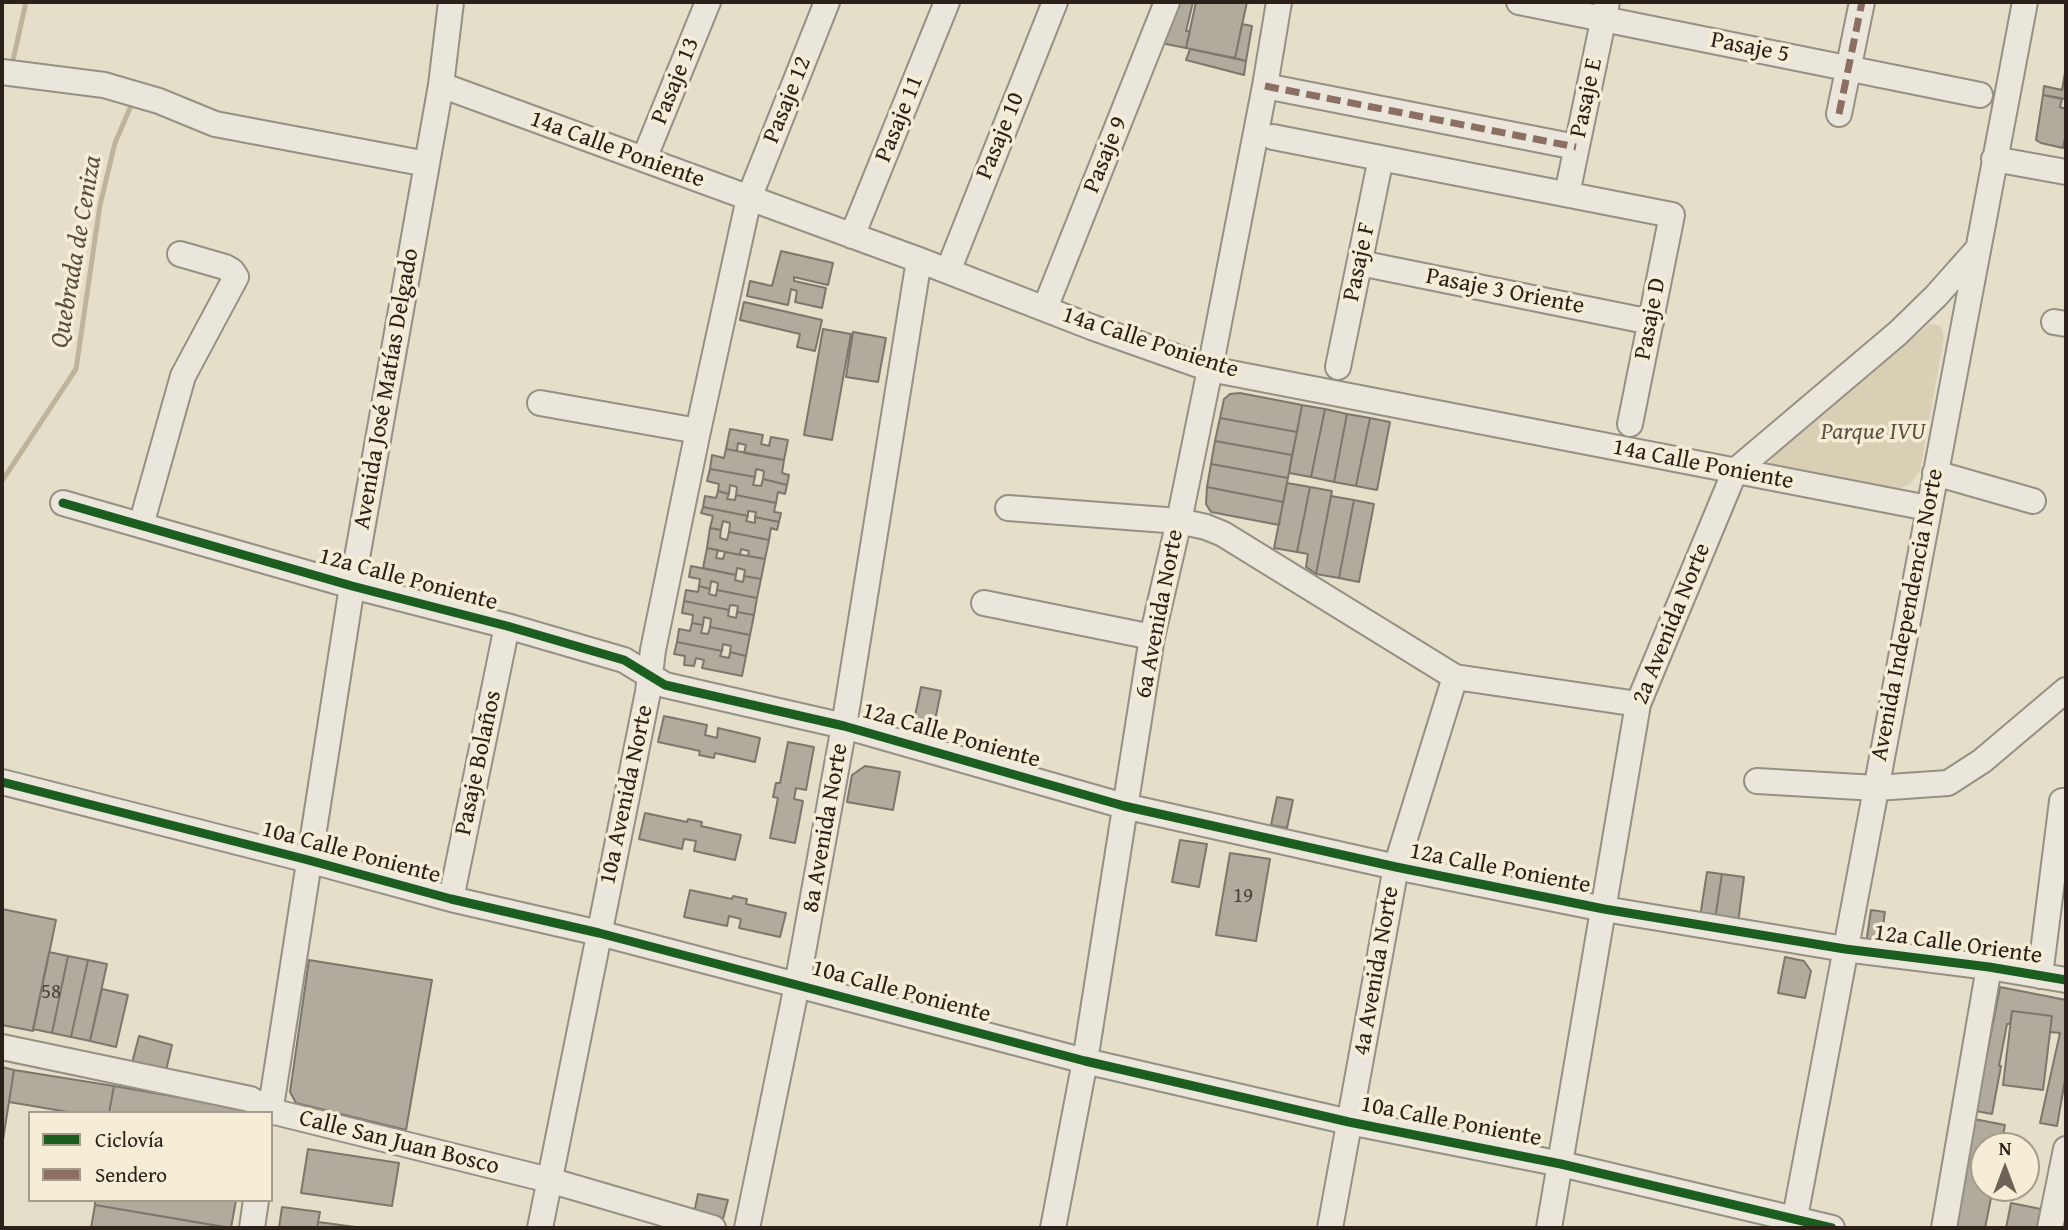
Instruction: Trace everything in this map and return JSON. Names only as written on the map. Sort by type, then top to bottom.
[{"type":"street","name":"Avenida José Matías Delgado","points":[[271,1111],[352,586],[441,85],[451,2]]},
{"type":"street","name":"Pasaje 13","points":[[644,159],[708,2]]},
{"type":"street","name":"Pasaje 12","points":[[749,198],[827,2]]},
{"type":"street","name":"Pasaje 11","points":[[852,236],[947,2]]},
{"type":"street","name":"Pasaje 10","points":[[948,271],[1055,2]]},
{"type":"street","name":"Pasaje 9","points":[[1045,308],[1167,2]]},
{"type":"street","name":"6a Avenida Norte","points":[[1053,1228],[1085,1061],[1152,637],[1210,369],[1279,2]]},
{"type":"street","name":"Pasaje 5","points":[[1519,2],[1605,10],[1848,69],[1980,95]]},
{"type":"street","points":[[1839,114],[1862,2]]},
{"type":"street","name":"Avenida Independencia Norte","points":[[1794,1224],[2025,2]]},
{"type":"street","name":"Pasaje E","points":[[1567,194],[1605,10]]},
{"type":"street","points":[[2,72],[104,85],[159,102],[215,124],[427,164]]},
{"type":"street","name":"14a Calle Poniente","points":[[441,85],[1210,369],[1928,508]]},
{"type":"street","points":[[1265,86],[1576,147]]},
{"type":"street","points":[[1273,136],[1567,194]]},
{"type":"street","name":"Pasaje F","points":[[1338,367],[1381,158]]},
{"type":"street","points":[[1994,159],[2066,172]]},
{"type":"street","name":"Pasaje D","points":[[1567,194],[1672,215],[1630,424]]},
{"type":"street","name":"10a Avenida Norte","points":[[540,1228],[651,677],[653,650],[749,198]]},
{"type":"street","name":"2a Avenida Norte","points":[[1549,1228],[1638,704],[1734,471],[1898,333],[1936,296],[1976,250]]},
{"type":"street","points":[[141,525],[183,376],[236,277],[225,267],[180,254]]},
{"type":"street","name":"8a Avenida Norte","points":[[747,1228],[797,985],[844,726],[919,260]]},
{"type":"street","name":"Pasaje 3 Oriente","points":[[1360,263],[1651,322]]},
{"type":"street","points":[[540,403],[698,431]]},
{"type":"street","points":[[1935,473],[2033,500]]},
{"type":"street","name":"12a Calle Poniente","points":[[62,503],[624,660],[665,685],[844,726],[1124,806],[1396,867],[1604,909],[1844,949]]},
{"type":"street","points":[[1008,508],[1179,521],[1206,527],[1223,534],[1455,677],[1638,704]]},
{"type":"street","points":[[984,603],[1152,637]]},
{"type":"street","name":"Pasaje Bolaños","points":[[451,899],[507,626]]},
{"type":"street","name":"4a Avenida Norte","points":[[1330,1228],[1396,867],[1455,677]]},
{"type":"street","points":[[1756,781],[1876,788],[1948,783],[1982,761],[2066,690]]},
{"type":"street","name":"10a Calle Poniente","points":[[2,782],[451,899],[599,933],[1085,1061],[1349,1122],[1561,1164],[1794,1224],[1832,1228]]},
{"type":"street","points":[[2040,976],[2062,801]]},
{"type":"street","name":"12a Calle Oriente","points":[[1844,949],[1989,967],[2066,980]]},
{"type":"street","points":[[1944,1228],[1989,967]]},
{"type":"street","name":"Calle San Juan Bosco","points":[[2,1047],[250,1099],[269,1111]]},
{"type":"street","name":"Calle San Juan Bosco","points":[[273,1112],[549,1181],[713,1228]]},
{"type":"street","points":[[2050,1228],[2066,1149]]},
{"type":"street","points":[[252,1228],[257,1202]]},
{"type":"green space","name":"Parque IVU","points":[[1930,324],[1941,326],[1944,337],[1920,470],[1911,483],[1897,488],[1771,464],[1769,456],[1772,453]]},
{"type":"building","points":[[1176,2],[1193,2],[1186,31],[1190,31],[1186,48],[1161,43]]},
{"type":"building","points":[[1196,2],[1247,2],[1235,58],[1186,48]]},
{"type":"building","points":[[1242,24],[1252,26],[1246,61],[1235,58]]},
{"type":"building","points":[[1190,49],[1246,61],[1244,75],[1186,60]]},
{"type":"building","points":[[2066,67],[2066,99],[2043,95],[2044,86],[2062,90]]},
{"type":"building","points":[[2043,95],[2062,99],[2060,107],[2066,109],[2063,148],[2036,140]]},
{"type":"building","points":[[781,251],[833,263],[828,285],[794,277],[794,281],[826,288],[822,308],[795,302],[797,291],[791,289],[788,305],[747,296],[750,281],[772,286]]},
{"type":"building","points":[[744,302],[822,320],[815,351],[797,347],[800,334],[740,320]]},
{"type":"building","points":[[823,329],[851,334],[832,440],[804,435]]},
{"type":"building","points":[[853,332],[886,338],[878,382],[846,377]]},
{"type":"building","points":[[1240,393],[1302,405],[1297,432],[1220,418],[1224,399],[1230,394]]},
{"type":"building","points":[[1302,405],[1325,409],[1311,477],[1289,473]]},
{"type":"building","points":[[1325,409],[1347,414],[1334,482],[1311,477]]},
{"type":"building","points":[[1347,414],[1370,418],[1356,486],[1334,482]]},
{"type":"building","points":[[1220,418],[1297,432],[1292,455],[1215,441]]},
{"type":"building","points":[[1370,418],[1390,422],[1377,490],[1356,486]]},
{"type":"building","points":[[730,429],[763,435],[761,444],[769,446],[771,437],[788,440],[784,460],[744,453],[746,445],[738,443],[737,451],[726,449]]},
{"type":"building","points":[[1215,441],[1292,455],[1288,478],[1211,464]]},
{"type":"building","points":[[726,449],[784,460],[782,473],[789,475],[787,485],[763,479],[764,471],[756,469],[755,477],[710,469],[712,455],[724,458]]},
{"type":"building","points":[[1211,464],[1288,478],[1283,502],[1207,487]]},
{"type":"building","points":[[710,469],[755,477],[753,485],[761,486],[763,479],[787,485],[785,494],[778,492],[776,503],[736,495],[737,487],[730,485],[729,494],[718,491],[719,484],[707,481]]},
{"type":"building","points":[[1287,483],[1310,487],[1297,552],[1274,548]]},
{"type":"building","points":[[1207,487],[1283,502],[1279,525],[1211,512],[1206,504]]},
{"type":"building","points":[[1310,487],[1332,491],[1316,574],[1306,567],[1308,554],[1297,552]]},
{"type":"building","points":[[718,491],[729,494],[727,499],[735,500],[736,495],[776,503],[774,512],[781,513],[779,522],[755,517],[756,512],[748,511],[748,516],[703,507],[705,496],[716,498]]},
{"type":"building","points":[[1331,496],[1354,500],[1339,578],[1316,574]]},
{"type":"building","points":[[1354,500],[1374,504],[1359,582],[1339,578]]},
{"type":"building","points":[[703,507],[748,516],[746,521],[755,523],[755,517],[779,522],[777,530],[771,528],[769,540],[729,532],[730,523],[723,521],[721,530],[710,528],[713,516],[701,513]]},
{"type":"building","points":[[710,528],[721,530],[720,538],[727,540],[729,532],[769,540],[765,559],[748,556],[749,551],[741,549],[740,555],[707,548]]},
{"type":"building","points":[[707,548],[718,550],[716,558],[723,559],[725,552],[765,559],[761,579],[744,576],[745,570],[737,568],[736,575],[703,568]]},
{"type":"building","points":[[691,566],[736,575],[735,580],[743,582],[744,576],[761,579],[757,598],[717,590],[718,583],[711,581],[710,589],[699,586],[700,579],[689,577]]},
{"type":"building","points":[[699,586],[710,589],[709,594],[716,596],[717,590],[757,598],[754,615],[737,612],[738,606],[730,605],[729,610],[684,601],[686,590],[698,592]]},
{"type":"building","points":[[684,601],[729,610],[728,616],[736,618],[737,612],[754,615],[750,635],[710,627],[711,619],[704,617],[703,625],[692,623],[693,615],[682,613]]},
{"type":"building","points":[[692,623],[703,625],[701,633],[708,634],[710,627],[750,635],[746,656],[730,652],[731,646],[723,644],[722,651],[677,642],[679,629],[690,631]]},
{"type":"building","points":[[677,642],[722,651],[720,656],[729,658],[730,652],[746,656],[742,676],[702,668],[704,660],[696,658],[694,666],[684,665],[685,656],[674,654]]},
{"type":"building","points":[[921,687],[941,691],[931,740],[911,735]]},
{"type":"building","points":[[664,716],[707,725],[705,735],[717,738],[718,728],[760,738],[755,762],[715,753],[714,758],[699,755],[700,751],[658,742]]},
{"type":"building","points":[[788,742],[814,747],[806,790],[796,788],[794,799],[803,801],[795,843],[770,838],[778,798],[773,797],[776,783],[780,783]]},
{"type":"building","points":[[865,766],[900,772],[893,810],[847,802],[852,775]]},
{"type":"building","points":[[1277,797],[1293,800],[1287,828],[1271,825]]},
{"type":"building","points":[[645,813],[687,822],[688,819],[702,822],[701,826],[741,835],[735,860],[694,851],[696,841],[684,839],[682,849],[639,839]]},
{"type":"building","points":[[1180,840],[1207,844],[1199,887],[1172,882]]},
{"type":"building","points":[[1230,853],[1270,859],[1256,941],[1216,935]]},
{"type":"building","points":[[1707,872],[1722,874],[1715,919],[1700,917]]},
{"type":"building","points":[[1722,874],[1744,877],[1738,923],[1715,919]]},
{"type":"building","points":[[690,890],[732,899],[733,896],[747,899],[746,904],[786,913],[780,937],[739,928],[741,919],[729,916],[727,926],[684,917]]},
{"type":"building","points":[[2,909],[56,920],[33,1031],[2,1025]]},
{"type":"building","points":[[1871,910],[1885,912],[1879,952],[1865,950]]},
{"type":"building","points":[[49,952],[68,956],[52,1033],[33,1029]]},
{"type":"building","points":[[68,956],[88,960],[71,1037],[52,1033]]},
{"type":"building","points":[[1785,957],[1804,961],[1811,971],[1805,998],[1778,993]]},
{"type":"building","points":[[88,960],[107,964],[90,1041],[71,1037]]},
{"type":"building","points":[[309,960],[432,980],[406,1130],[296,1103],[290,1092]]},
{"type":"building","points":[[2000,987],[2066,1000],[2066,1074],[2057,1126],[2040,1123],[2060,1033],[2050,1032],[2052,1016],[2012,1011],[2010,1024],[2007,1024],[1992,1114],[1976,1111]]},
{"type":"building","points":[[102,989],[128,995],[116,1047],[90,1041]]},
{"type":"building","points":[[2012,1011],[2052,1016],[2043,1090],[2003,1085]]},
{"type":"building","points":[[139,1036],[172,1045],[165,1075],[131,1067]]},
{"type":"building","points":[[2,1067],[14,1070],[2,1146]]},
{"type":"building","points":[[14,1070],[114,1086],[109,1111],[62,1111],[9,1102]]},
{"type":"building","points":[[114,1086],[252,1110],[252,1111],[109,1111]]},
{"type":"building","points":[[1974,1119],[2005,1125],[2004,1132],[1972,1132]]},
{"type":"building","points":[[1970,1141],[1970,1202],[1990,1202],[1985,1228],[1954,1228]]},
{"type":"building","points":[[308,1149],[399,1163],[392,1206],[301,1193]]},
{"type":"building","points":[[698,1194],[728,1200],[723,1219],[694,1213]]},
{"type":"building","points":[[95,1202],[236,1202],[231,1228],[95,1205]]},
{"type":"building","points":[[2011,1203],[2041,1209],[2037,1228],[2006,1228]]},
{"type":"building","points":[[95,1205],[230,1228],[91,1228]]},
{"type":"building","points":[[282,1207],[320,1212],[317,1228],[279,1228]]},
{"type":"building","points":[[318,1222],[363,1228],[317,1228]]},
{"type":"waterway","name":"Quebrada de Ceniza","points":[[12,65],[26,2]]},
{"type":"waterway","name":"Quebrada de Ceniza","points":[[2,481],[76,369],[100,205],[115,143],[133,101]]},
{"type":"marked path","points":[[1839,114],[1862,2]]},
{"type":"marked path","points":[[1265,86],[1576,147]]},
{"type":"cycle path","points":[[63,503],[624,660],[665,685],[844,726],[1124,806],[1396,867],[1604,909],[1845,949],[1989,967],[2066,980]]},
{"type":"cycle path","points":[[2,782],[451,899],[599,933],[1085,1061],[1349,1122],[1561,1164],[1832,1228]]}]
